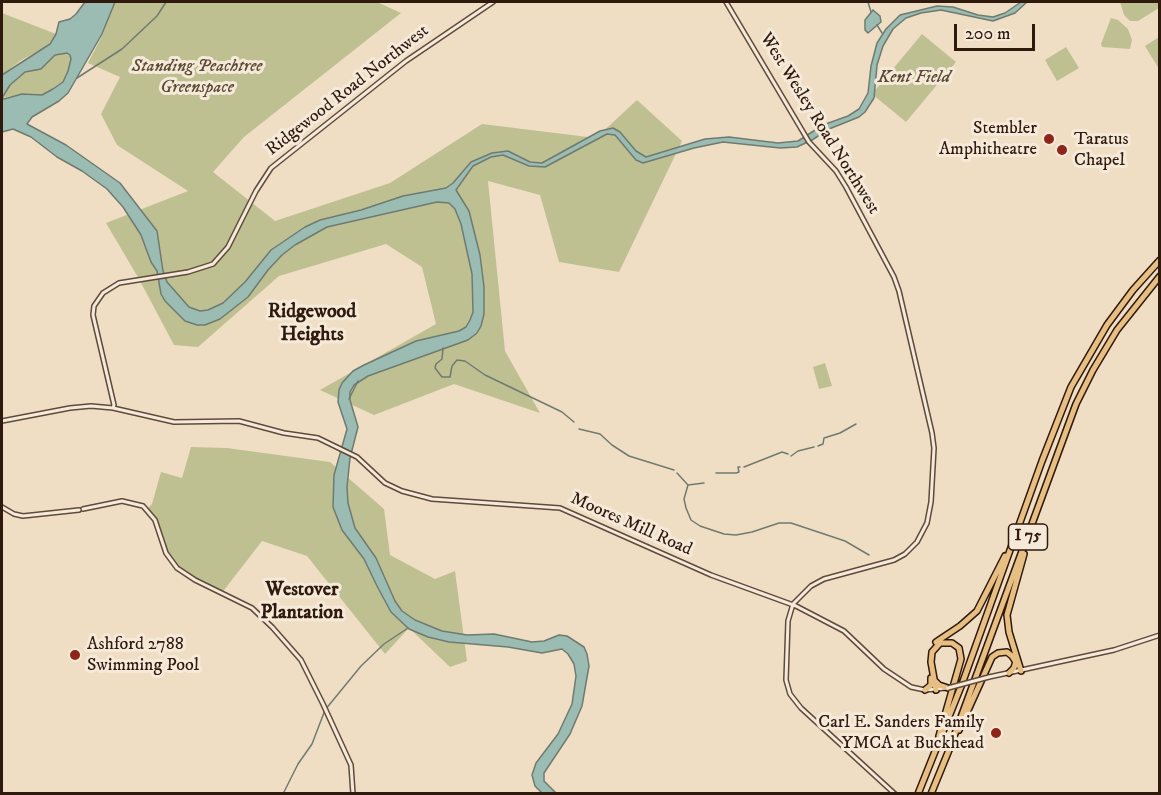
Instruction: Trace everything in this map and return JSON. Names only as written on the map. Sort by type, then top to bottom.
[{"type":"highway","name":"I 75","points":[[918,794],[962,684],[1059,415],[1097,340],[1116,311],[1160,260]]},
{"type":"highway","name":"I 75","points":[[931,794],[1030,532],[1068,424],[1093,370],[1126,317],[1160,276]]},
{"type":"highway","points":[[1019,671],[1007,615],[1030,532]]},
{"type":"highway","points":[[948,687],[939,685],[933,678],[927,661],[930,649],[936,641],[966,622],[977,611],[1013,541]]},
{"type":"highway","points":[[935,690],[931,662],[934,648],[943,642],[954,644],[960,651],[961,663],[935,755]]},
{"type":"highway","points":[[949,750],[992,657],[1004,652],[1010,654],[1016,661],[1019,671]]},
{"type":"highway","points":[[1009,673],[1016,661]]},
{"type":"highway","points":[[926,690],[930,687],[933,678]]},
{"type":"street","name":"Ridgewood Road Northwest","points":[[113,408],[114,402],[93,315],[94,306],[103,293],[114,285],[202,269],[216,262],[228,247],[256,191],[271,168],[406,61],[493,2]]},
{"type":"street","name":"West Wesley Road Northwest","points":[[726,2],[814,148],[836,171],[846,187],[897,283],[933,433],[931,502],[927,523],[909,551],[894,560],[818,582],[805,591],[793,604]]},
{"type":"street","name":"Moores Mill Road","points":[[2,421],[80,407],[113,408],[174,422],[239,421],[284,433],[318,438],[357,458],[386,483],[402,491],[432,499],[560,508],[711,575],[793,604],[844,631],[884,669],[906,685],[926,690],[935,690],[1125,647],[1160,635]]},
{"type":"street","points":[[2,507],[23,516],[81,510],[122,501],[137,504],[148,510],[155,520],[164,547],[173,563],[191,577],[257,612],[301,660],[351,765],[353,794]]},
{"type":"street","points":[[793,604],[788,621],[786,670],[789,694],[805,712],[895,794]]},
{"type":"green space","name":"Standing Peachtree Greenspace","points":[[115,2],[377,2],[401,13],[244,137],[213,172],[275,221],[390,183],[482,124],[596,138],[637,100],[682,141],[619,272],[559,262],[540,195],[488,181],[505,351],[540,413],[454,384],[374,415],[320,390],[436,324],[422,267],[386,244],[279,276],[198,347],[174,345],[106,223],[188,191],[117,145],[101,114],[120,77],[88,63],[103,34]]},
{"type":"green space","points":[[1120,2],[1159,2],[1159,8],[1138,21],[1130,21],[1124,15]]},
{"type":"green space","points":[[2,13],[56,34],[47,46],[20,61],[2,75]]},
{"type":"green space","points":[[1111,18],[1118,20],[1128,29],[1132,40],[1130,49],[1102,47],[1101,44]]},
{"type":"green space","name":"Kent Field","points":[[922,34],[956,62],[906,122],[872,94]]},
{"type":"green space","points":[[1159,37],[1159,69],[1145,46]]},
{"type":"green space","points":[[1066,47],[1079,68],[1057,81],[1045,60]]},
{"type":"green space","points":[[67,53],[71,59],[68,71],[63,82],[53,89],[43,95],[22,94],[2,98],[10,85],[25,72],[41,69],[55,55]]},
{"type":"green space","points":[[825,363],[832,386],[819,389],[813,367]]},
{"type":"green space","points":[[191,447],[227,448],[330,462],[384,509],[390,555],[435,579],[455,571],[467,661],[450,667],[409,628],[385,654],[307,556],[262,541],[221,594],[186,574],[168,559],[151,515],[146,510],[152,504],[161,472],[182,478]]},
{"type":"water","points":[[85,2],[115,2],[102,34],[68,93],[32,117],[27,124],[66,145],[120,183],[157,231],[163,271],[167,282],[189,307],[200,311],[223,303],[245,282],[271,250],[305,227],[320,220],[403,196],[446,188],[471,162],[492,153],[508,151],[530,162],[542,163],[600,131],[613,128],[620,132],[636,151],[646,157],[705,139],[729,137],[778,143],[798,141],[823,125],[848,116],[859,109],[868,93],[871,66],[877,43],[886,29],[900,15],[937,6],[953,7],[993,17],[1005,13],[1021,2],[1027,2],[1015,13],[993,21],[941,10],[906,18],[893,29],[883,46],[877,65],[874,98],[865,112],[797,147],[780,148],[723,142],[643,163],[636,160],[615,135],[607,134],[545,167],[529,166],[503,155],[491,157],[473,166],[456,190],[469,211],[480,255],[484,287],[484,314],[481,326],[477,333],[468,340],[368,376],[354,385],[350,392],[350,400],[358,427],[350,458],[348,503],[355,528],[376,558],[395,601],[402,611],[415,620],[442,631],[467,635],[494,634],[532,642],[544,641],[559,635],[567,636],[584,647],[589,666],[582,706],[570,734],[544,773],[544,781],[556,793],[542,793],[535,786],[532,775],[536,763],[558,734],[572,704],[576,676],[574,664],[568,654],[562,649],[542,653],[508,647],[449,642],[409,629],[391,612],[364,559],[342,530],[333,507],[334,475],[347,429],[338,402],[342,383],[353,371],[364,365],[416,341],[459,331],[466,327],[470,320],[473,312],[472,274],[461,224],[455,209],[449,203],[437,202],[327,227],[282,255],[248,297],[220,319],[205,325],[185,321],[165,301],[161,294],[157,271],[151,262],[141,235],[123,207],[107,189],[57,157],[31,137],[13,129],[2,132],[2,98],[2,75],[50,44],[59,22],[70,19]],"holes":[[[67,53],[70,55],[68,71],[63,82],[42,95],[22,94],[2,98],[10,85],[25,72],[41,69],[55,55]]]},
{"type":"water","points":[[873,10],[880,16],[881,22],[868,33],[865,30],[865,20]]},
{"type":"waterway","points":[[77,78],[122,49],[157,16],[166,2]]},
{"type":"waterway","points":[[868,2],[871,12]]},
{"type":"waterway","points":[[877,25],[882,33]]},
{"type":"waterway","points":[[443,348],[442,359],[435,368],[442,377],[450,377],[452,366],[457,360],[465,361],[485,375],[562,412],[574,422]]},
{"type":"waterway","points":[[349,399],[358,381]]},
{"type":"waterway","points":[[818,446],[823,444],[824,438],[840,433],[856,424]]},
{"type":"waterway","points":[[579,429],[600,434],[629,456],[674,470]]},
{"type":"waterway","points":[[791,456],[798,451],[814,447]]},
{"type":"waterway","points":[[744,467],[782,452],[788,454]]},
{"type":"waterway","points":[[716,473],[736,473],[739,472],[738,467],[740,467]]},
{"type":"waterway","points":[[677,473],[688,485],[704,483]]},
{"type":"waterway","points":[[688,485],[684,499],[686,508],[691,520],[700,526],[724,534],[736,535],[779,523],[791,523],[845,541],[869,555]]},
{"type":"waterway","points":[[283,794],[298,764],[312,744],[325,710],[361,666],[384,644],[408,628]]},
{"type":"place","name":"Stembler Amphitheatre","points":[[1049,139]]},
{"type":"place","name":"Taratus Chapel","points":[[1062,150]]},
{"type":"place","name":"Ashford 2788 Swimming Pool","points":[[75,655]]},
{"type":"place","name":"Carl E. Sanders Family YMCA at Buckhead","points":[[996,733]]},
{"type":"district","name":"Ridgewood Heights","points":[[312,324]]},
{"type":"district","name":"Westover Plantation","points":[[302,602]]}]
